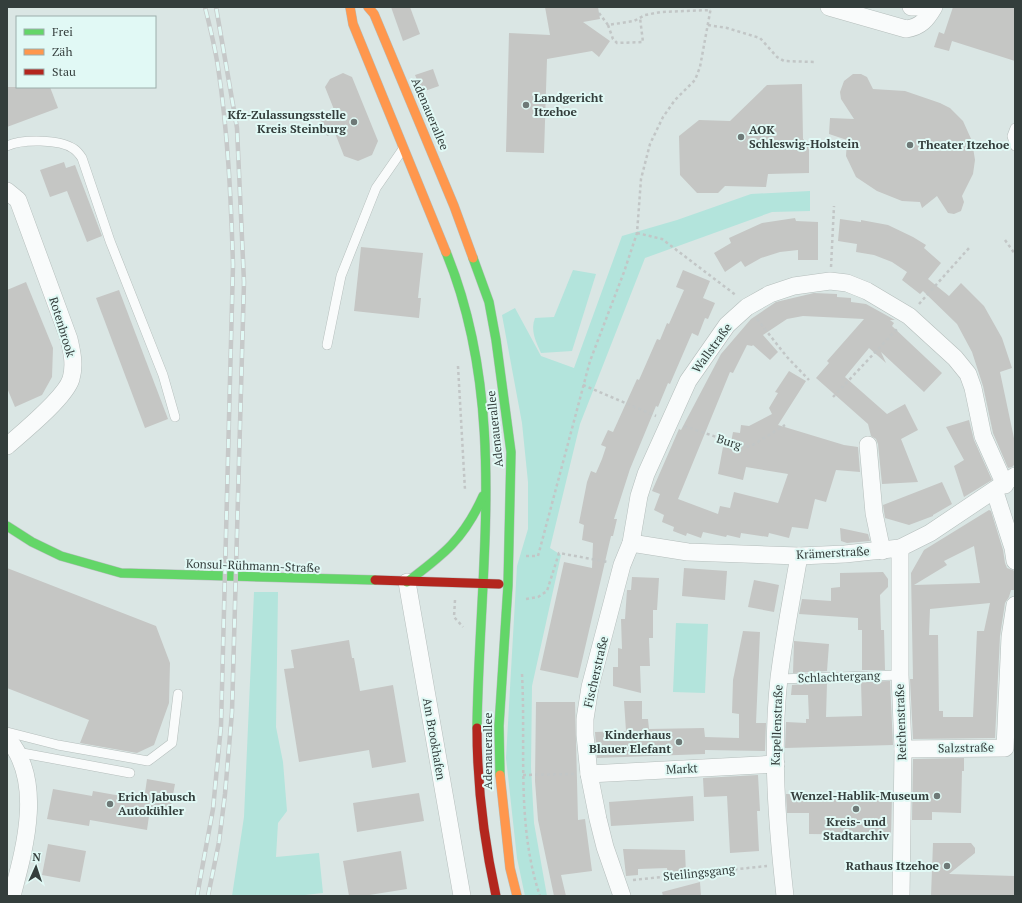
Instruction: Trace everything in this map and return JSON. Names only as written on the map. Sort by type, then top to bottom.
[{"type":"main road","name":"Adenauerallee","points":[[350,7],[353,24],[462,295],[474,336],[485,410],[487,469],[485,490],[484,583],[477,706],[477,753],[481,815],[496,896]]},
{"type":"main road","name":"Adenauerallee","points":[[368,7],[374,14],[427,138],[454,206],[489,302],[511,452],[508,585],[499,726],[499,767],[504,826],[510,868],[517,896]]},
{"type":"main road","points":[[407,582],[453,546],[464,534],[475,515],[485,490]]},
{"type":"main road","name":"Konsul-Rühmann-Straße","points":[[7,526],[37,544],[62,555],[99,568],[122,572],[508,585]]},
{"type":"street","points":[[829,7],[906,30],[915,28],[925,21],[934,7]]},
{"type":"street","points":[[911,7],[934,7]]},
{"type":"street","name":"Rotenbrook","points":[[7,192],[18,200],[69,339],[73,363],[71,380],[62,395],[7,446]]},
{"type":"street","name":"Wallstraße","points":[[632,543],[639,496],[646,474],[688,381],[727,325],[747,306],[770,294],[794,286],[830,281],[847,283],[867,291],[890,303],[909,316],[955,358],[968,374],[973,388],[982,436],[1005,484]]},
{"type":"street","points":[[868,445],[874,513],[882,550]]},
{"type":"street","points":[[1005,484],[1015,561]]},
{"type":"street","name":"Krämerstraße","points":[[632,543],[688,552],[799,556],[900,548],[930,533],[1005,484]]},
{"type":"street","name":"Fischerstraße","points":[[619,889],[600,826],[589,774],[585,735],[587,702],[622,565],[632,543]]},
{"type":"street","name":"Reichenstraße","points":[[900,548],[900,675],[903,749],[901,896]]},
{"type":"street","name":"Kapellenstraße","points":[[785,896],[777,820],[776,764],[779,679],[799,556]]},
{"type":"street","name":"Am Brookhafen","points":[[407,582],[462,896]]},
{"type":"street","name":"Salzstraße","points":[[903,749],[1010,748],[1010,637],[1015,605]]},
{"type":"street","points":[[7,738],[17,752],[26,775],[28,802],[25,834],[12,896]]},
{"type":"street","name":"Markt","points":[[589,774],[776,764]]},
{"type":"lane","points":[[1015,128],[1012,136],[1015,146]]},
{"type":"lane","points":[[7,146],[17,142],[60,143],[75,149],[82,158],[110,241],[163,375],[175,417]]},
{"type":"lane","points":[[327,345],[341,276],[376,188],[404,148]]},
{"type":"lane","name":"Schlachtergang","points":[[779,679],[900,675]]},
{"type":"lane","points":[[7,732],[58,745],[148,761],[172,743],[178,694]]},
{"type":"lane","points":[[17,752],[130,773]]},
{"type":"path","points":[[526,556],[538,556],[590,361],[638,232],[641,179],[650,144],[663,117],[675,100],[695,80],[700,67],[711,8],[661,12],[634,21],[608,25]]},
{"type":"path","points":[[599,13],[608,25],[613,39],[617,43],[643,42],[640,18]]},
{"type":"path","points":[[708,25],[727,28],[760,38],[777,57],[784,60],[815,62]]},
{"type":"path","points":[[830,281],[834,206]]},
{"type":"path","points":[[638,232],[662,239],[730,290],[747,306],[787,357],[809,380]]},
{"type":"path","points":[[1005,240],[1015,254]]},
{"type":"path","points":[[909,316],[969,248]]},
{"type":"path","points":[[833,397],[888,338]]},
{"type":"path","points":[[457,358],[465,498]]},
{"type":"path","name":"Burg","points":[[583,385],[670,421],[746,447],[751,446],[785,425]]},
{"type":"path","points":[[523,600],[538,597],[547,591],[560,553],[622,565]]},
{"type":"path","points":[[522,670],[523,775],[526,832],[536,884],[540,896]]},
{"type":"path","points":[[523,775],[589,774]]},
{"type":"path","name":"Steilingsgang","points":[[619,889],[782,865]]},
{"type":"green space","points":[[810,191],[810,211],[772,212],[645,258],[580,424],[550,548],[561,555],[532,686],[531,767],[534,823],[547,896],[525,896],[517,858],[506,758],[517,566],[528,529],[528,482],[522,423],[502,315],[515,308],[541,356],[574,368],[622,236],[677,220],[751,194]]},
{"type":"green space","points":[[573,270],[596,274],[572,351],[541,353],[533,331],[535,318],[554,317]]},
{"type":"green space","points":[[254,592],[278,592],[276,727],[283,762],[287,811],[278,823],[276,857],[319,853],[323,893],[296,896],[232,896],[244,817]]},
{"type":"green space","points":[[676,623],[708,624],[705,693],[673,692]]},
{"type":"building","points":[[391,7],[410,7],[420,34],[403,41]]},
{"type":"building","name":"Landgericht Itzehoe","points":[[545,7],[598,7],[600,19],[583,22],[610,41],[599,57],[592,51],[547,59],[544,153],[506,152],[509,33],[550,35]]},
{"type":"building","points":[[953,7],[1015,7],[1015,61],[952,41],[949,51],[934,47],[939,32],[944,34]]},
{"type":"building","points":[[433,69],[439,86],[422,92],[415,75]]},
{"type":"building","name":"Kfz-Zulassungsstelle Kreis Steinburg","points":[[343,73],[352,77],[378,141],[372,155],[358,161],[344,156],[335,133],[327,136],[320,118],[335,112],[325,87],[330,79]]},
{"type":"building","name":"Theater Itzehoe","points":[[853,74],[861,74],[867,77],[873,89],[905,91],[940,103],[950,108],[963,121],[972,141],[975,160],[973,174],[962,196],[964,202],[961,211],[954,214],[948,213],[937,196],[922,208],[920,202],[902,201],[877,191],[856,177],[846,156],[847,140],[829,134],[830,118],[854,119],[841,99],[840,92],[844,81]]},
{"type":"building","name":"AOK Schleswig-Holstein","points":[[802,84],[803,139],[809,144],[809,173],[768,174],[766,187],[725,186],[718,193],[697,193],[680,175],[679,136],[699,120],[730,121],[767,85]]},
{"type":"building","points":[[7,87],[50,88],[58,108],[7,127]]},
{"type":"building","points":[[64,162],[66,168],[75,165],[102,236],[87,242],[67,191],[50,197],[40,170]]},
{"type":"building","points":[[795,218],[796,221],[818,222],[818,260],[798,260],[798,250],[780,252],[761,258],[745,267],[741,261],[725,272],[714,253],[731,243],[729,238],[762,223]]},
{"type":"building","points":[[840,219],[861,222],[861,220],[888,225],[913,237],[926,245],[924,248],[941,263],[928,279],[949,296],[961,283],[984,306],[1002,338],[1012,368],[1000,372],[1015,443],[1015,464],[1012,467],[1008,468],[993,433],[983,386],[972,352],[957,324],[923,291],[920,294],[902,280],[907,272],[892,262],[874,255],[856,252],[857,244],[838,241]]},
{"type":"building","points":[[361,247],[423,253],[418,298],[421,298],[419,318],[354,311]]},
{"type":"building","points":[[683,270],[710,281],[703,298],[715,303],[708,319],[705,318],[698,336],[692,333],[670,384],[668,383],[658,407],[656,406],[630,469],[614,519],[617,519],[613,536],[611,536],[578,678],[540,670],[564,562],[592,568],[593,543],[582,540],[584,525],[579,523],[587,482],[591,471],[596,473],[602,459],[606,447],[601,445],[608,430],[613,432],[637,379],[639,380],[657,339],[660,340],[667,323],[669,324],[684,290],[676,287]]},
{"type":"building","points":[[26,282],[53,348],[52,377],[42,395],[15,407],[7,388],[7,290]]},
{"type":"building","points":[[119,290],[168,419],[145,428],[96,298]]},
{"type":"building","points":[[814,293],[837,294],[837,297],[851,298],[851,302],[866,304],[895,320],[890,320],[894,323],[892,326],[942,373],[924,392],[881,352],[886,363],[869,348],[845,377],[887,414],[905,404],[918,430],[901,439],[918,482],[882,484],[878,444],[876,439],[871,436],[868,424],[816,378],[829,363],[827,361],[864,319],[803,316],[787,319],[763,335],[778,352],[770,360],[753,345],[747,345],[733,373],[730,372],[678,499],[718,514],[720,506],[730,508],[734,492],[778,503],[788,474],[746,467],[743,480],[718,474],[723,447],[730,448],[733,432],[740,433],[741,425],[749,426],[772,414],[769,408],[778,393],[775,392],[789,371],[806,381],[778,425],[844,445],[858,447],[860,472],[836,470],[826,502],[815,499],[808,529],[792,527],[789,538],[769,533],[768,537],[741,533],[740,538],[727,535],[726,537],[703,532],[701,538],[687,533],[686,536],[673,531],[674,527],[662,522],[664,515],[654,510],[660,494],[652,491],[679,429],[681,430],[721,354],[751,319],[776,302]]},
{"type":"building","points":[[969,420],[974,440],[992,480],[964,497],[954,466],[964,460],[946,427]]},
{"type":"building","points":[[942,482],[952,504],[933,516],[909,525],[885,518],[883,505]]},
{"type":"building","points":[[989,510],[991,511],[1007,568],[1015,571],[1015,590],[1011,590],[1005,603],[1000,636],[995,738],[913,739],[910,679],[913,679],[911,573],[924,550]],"holes":[[[974,546],[980,583],[914,585],[947,565],[944,561]],[[990,603],[984,631],[977,631],[973,717],[943,717],[943,711],[939,711],[938,635],[929,635],[930,609]]]},
{"type":"building","points":[[840,528],[868,534],[870,541],[847,543],[841,541]]},
{"type":"building","points":[[7,568],[156,626],[170,663],[169,703],[154,745],[137,753],[80,743],[89,720],[7,688]]},
{"type":"building","points":[[684,568],[727,571],[725,600],[682,596]]},
{"type":"building","points":[[883,572],[888,579],[888,587],[880,595],[881,630],[884,630],[885,670],[862,670],[862,630],[858,630],[858,618],[799,614],[802,599],[831,601],[831,588],[840,587],[840,573]]},
{"type":"building","points":[[632,577],[659,578],[657,610],[653,610],[653,638],[649,638],[650,666],[640,666],[641,693],[613,686],[613,667],[618,667],[618,648],[622,649],[621,619],[625,619],[627,590],[631,590]]},
{"type":"building","points":[[754,580],[779,585],[774,612],[748,607]]},
{"type":"building","points":[[743,631],[760,632],[756,723],[766,723],[765,751],[705,750],[705,754],[597,758],[595,732],[626,731],[624,701],[642,701],[642,719],[648,719],[649,729],[704,728],[705,737],[739,738],[739,714],[732,713],[733,680]]},
{"type":"building","points":[[349,640],[360,691],[393,685],[406,762],[372,768],[369,750],[299,762],[284,669],[294,668],[291,650]]},
{"type":"building","points":[[794,641],[829,644],[827,671],[793,673]]},
{"type":"building","points":[[890,681],[893,745],[785,748],[786,722],[806,723],[806,719],[809,719],[808,695],[791,695],[792,685],[827,683],[826,717],[862,716],[861,682]]},
{"type":"building","points":[[536,702],[575,702],[578,820],[585,819],[592,871],[561,875],[566,896],[554,896],[538,820],[535,781]]},
{"type":"building","name":"Wenzel-Hablik-Museum","points":[[964,758],[964,771],[962,771],[961,813],[932,812],[932,820],[912,820],[913,759]]},
{"type":"building","points":[[758,775],[760,811],[757,811],[759,851],[730,853],[727,796],[704,797],[703,778]]},
{"type":"building","name":"Erich Jabusch Autokühler","points":[[147,779],[175,784],[170,811],[158,809],[157,817],[149,816],[147,830],[90,820],[89,826],[47,819],[53,789],[92,796],[93,791],[144,800]]},
{"type":"building","points":[[419,793],[424,821],[357,832],[353,803]]},
{"type":"building","points":[[786,794],[892,795],[891,835],[809,834],[809,813],[787,813]]},
{"type":"building","points":[[693,796],[694,821],[611,826],[609,802]]},
{"type":"building","name":"Rathaus Itzehoe","points":[[933,843],[971,843],[975,848],[975,853],[949,874],[1015,876],[1015,896],[931,896]]},
{"type":"building","points":[[48,844],[86,851],[80,882],[42,875]]},
{"type":"building","points":[[623,849],[685,850],[686,874],[668,874],[667,868],[638,869],[638,875],[626,876]]},
{"type":"building","points":[[401,851],[407,889],[363,896],[349,896],[343,861]]},
{"type":"building","points":[[700,882],[701,896],[663,896],[662,892]]},
{"type":"railway","points":[[197,896],[213,809],[221,726],[233,265],[227,141],[217,60],[205,7]]},
{"type":"railway","points":[[208,896],[219,842],[232,712],[244,282],[237,128],[216,7]]},
{"type":"traffic: fast","points":[[446,252],[466,310],[478,368],[484,428],[486,487],[485,547],[477,728]]},
{"type":"traffic: fast","points":[[473,258],[489,302],[496,340],[511,452],[508,585],[499,726],[500,775]]},
{"type":"traffic: fast","points":[[407,582],[442,554],[460,535],[476,511],[483,496]]},
{"type":"traffic: fast","points":[[7,526],[32,542],[61,556],[121,573],[375,580]]},
{"type":"traffic: slow","points":[[350,7],[353,24],[446,252]]},
{"type":"traffic: slow","points":[[368,7],[374,14],[454,206],[473,258]]},
{"type":"traffic: slow","points":[[500,775],[510,868],[517,896]]},
{"type":"traffic: jam","points":[[375,580],[499,584]]},
{"type":"traffic: jam","points":[[477,728],[478,771],[482,813],[496,896]]},
{"type":"place","name":"Landgericht Itzehoe","points":[[526,105]]},
{"type":"place","name":"Kfz-Zulassungsstelle Kreis Steinburg","points":[[354,122]]},
{"type":"place","name":"AOK Schleswig-Holstein","points":[[741,137]]},
{"type":"place","name":"Theater Itzehoe","points":[[910,145]]},
{"type":"place","name":"Kinderhaus Blauer Elefant","points":[[679,742]]},
{"type":"place","name":"Wenzel-Hablik-Museum","points":[[937,796]]},
{"type":"place","name":"Erich Jabusch Autokühler","points":[[110,804]]},
{"type":"place","name":"Kreis- und Stadtarchiv","points":[[856,809]]},
{"type":"place","name":"Rathaus Itzehoe","points":[[947,866]]}]
